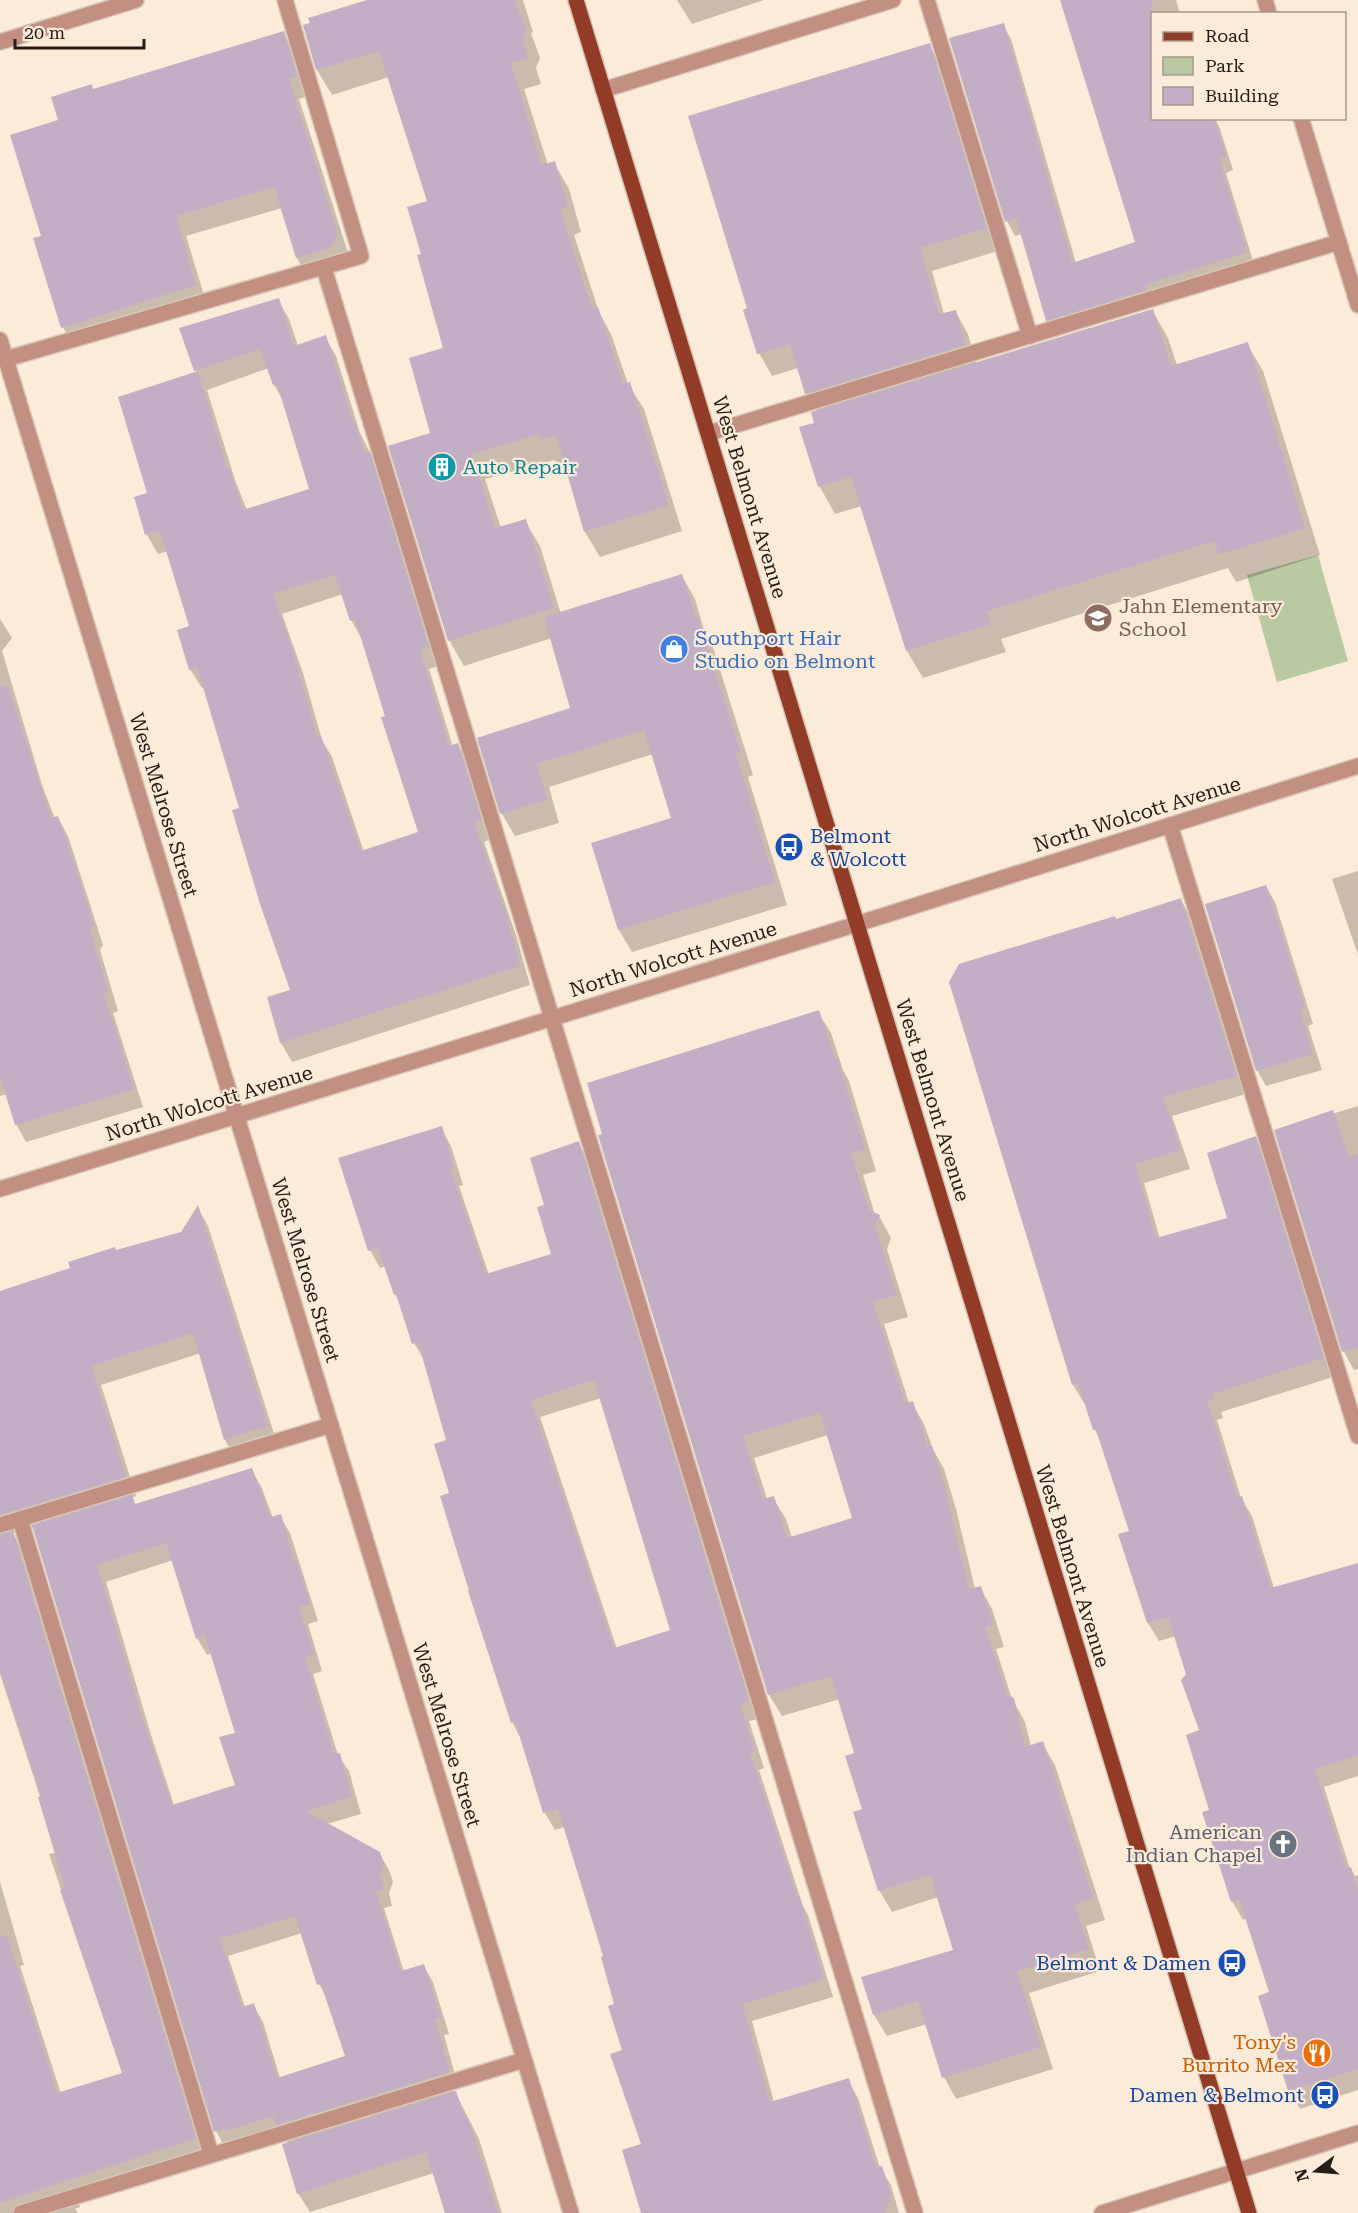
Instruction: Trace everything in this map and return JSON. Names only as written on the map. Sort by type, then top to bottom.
[{"type":"main road","name":"West Belmont Avenue","points":[[576,0],[1249,2213]]},
{"type":"street","points":[[0,42],[136,0]]},
{"type":"street","points":[[6,359],[361,256],[285,0]]},
{"type":"street","points":[[603,90],[893,0]]},
{"type":"street","points":[[927,0],[1030,336]]},
{"type":"street","points":[[1302,120],[1358,305]]},
{"type":"street","points":[[709,434],[1339,242]]},
{"type":"street","points":[[324,268],[915,2213]]},
{"type":"street","name":"West Melrose Street","points":[[0,340],[571,2213]]},
{"type":"street","name":"North Wolcott Avenue","points":[[0,1189],[857,924],[1358,766]]},
{"type":"street","points":[[1170,825],[1358,1436]]},
{"type":"street","points":[[0,1525],[331,1425]]},
{"type":"street","points":[[20,1519],[211,2154]]},
{"type":"street","points":[[21,2213],[524,2060]]},
{"type":"street","points":[[1102,2213],[1358,2133]]},
{"type":"green space","points":[[1318,555],[1348,661],[1277,682],[1247,575]]},
{"type":"building","points":[[367,0],[515,0],[526,31],[523,41],[528,58],[511,63],[542,165],[555,161],[568,207],[560,209],[592,309],[598,307],[623,384],[630,382],[669,505],[584,532],[556,435],[541,440],[540,434],[472,454],[495,528],[526,519],[554,608],[448,641],[388,446],[430,433],[409,358],[443,348],[417,255],[421,254],[407,207],[427,201],[379,51],[316,70],[303,25],[310,23],[308,18]]},
{"type":"building","points":[[1060,0],[1152,0],[1151,120],[1215,120],[1226,156],[1219,158],[1247,252],[1145,285],[1146,290],[1046,321],[1016,218],[1005,222],[949,38],[1004,23],[1072,263],[1135,242]]},
{"type":"building","points":[[284,31],[297,76],[289,79],[338,235],[331,247],[296,258],[274,187],[176,216],[196,285],[61,328],[33,238],[41,236],[10,135],[58,120],[51,97],[92,84],[93,89]]},
{"type":"building","points":[[930,43],[987,228],[920,248],[939,314],[956,310],[965,345],[805,394],[790,344],[757,354],[743,310],[747,308],[688,116]]},
{"type":"building","points":[[279,298],[294,346],[326,335],[353,423],[355,423],[365,453],[370,452],[429,647],[420,650],[449,746],[458,743],[482,820],[474,822],[506,914],[520,966],[280,1043],[267,997],[290,990],[260,904],[232,810],[239,808],[197,667],[189,670],[177,630],[189,626],[160,531],[145,535],[134,497],[147,493],[118,397],[198,371],[227,468],[229,467],[243,510],[309,489],[277,384],[273,385],[260,349],[194,371],[179,328]],"holes":[[[335,575],[350,621],[355,619],[385,716],[381,717],[418,832],[361,851],[321,736],[317,737],[293,652],[273,594]]]},
{"type":"building","points":[[1153,309],[1171,366],[1248,342],[1305,528],[1219,555],[1214,541],[987,611],[991,624],[906,651],[851,477],[818,487],[799,427],[814,423],[811,412]]},
{"type":"building","points":[[682,574],[741,753],[736,754],[775,882],[618,930],[591,843],[671,818],[644,730],[537,764],[547,800],[500,814],[477,738],[570,708],[544,617]]},
{"type":"building","points":[[8,686],[51,818],[58,816],[94,926],[90,931],[109,993],[104,994],[134,1089],[15,1125],[0,1077],[0,687]]},
{"type":"building","points":[[1266,885],[1305,1008],[1300,1010],[1313,1054],[1256,1071],[1205,904]]},
{"type":"building","points":[[1181,898],[1237,1076],[1163,1097],[1181,1150],[1135,1164],[1156,1238],[1227,1218],[1207,1153],[1256,1136],[1324,1358],[1212,1394],[1214,1399],[1207,1401],[1237,1497],[1242,1496],[1271,1588],[1358,1563],[1358,1755],[1315,1769],[1346,1868],[1351,1867],[1358,1890],[1358,2069],[1288,2091],[1258,1996],[1269,1992],[1239,1899],[1231,1902],[1202,1812],[1209,1810],[1186,1735],[1199,1730],[1181,1680],[1186,1674],[1168,1617],[1147,1623],[1118,1534],[1129,1531],[1078,1383],[1072,1385],[949,982],[959,964]]},
{"type":"building","points":[[819,1010],[835,1058],[837,1058],[865,1149],[851,1153],[869,1210],[880,1215],[875,1226],[897,1295],[873,1302],[905,1403],[913,1401],[928,1447],[932,1446],[944,1485],[969,1589],[981,1586],[993,1625],[985,1627],[1007,1695],[1014,1698],[1025,1747],[1043,1741],[1093,1898],[1075,1904],[1089,1949],[1017,1971],[1041,2047],[942,2078],[918,2001],[873,2015],[861,1977],[953,1950],[930,1875],[878,1891],[853,1812],[862,1809],[845,1756],[854,1753],[831,1676],[768,1695],[598,1135],[602,1134],[587,1083]],"holes":[[[820,1413],[852,1518],[787,1538],[774,1496],[763,1499],[743,1436]]]},
{"type":"building","points":[[1333,1110],[1349,1157],[1358,1154],[1358,1347],[1342,1352],[1274,1130]]},
{"type":"building","points":[[442,1126],[454,1167],[450,1168],[486,1274],[551,1254],[537,1207],[544,1205],[530,1158],[579,1141],[749,1701],[740,1704],[755,1751],[750,1753],[797,1896],[799,1896],[824,1979],[743,2004],[770,2102],[849,2078],[876,2168],[882,2166],[891,2193],[885,2213],[641,2213],[622,2150],[641,2144],[610,2054],[622,2050],[608,2006],[614,2004],[601,1957],[603,1956],[558,1809],[543,1813],[515,1721],[511,1723],[468,1591],[440,1496],[449,1493],[434,1444],[446,1440],[418,1342],[412,1344],[378,1248],[368,1251],[338,1158]],"holes":[[[594,1380],[670,1630],[614,1648],[531,1400]]]},
{"type":"building","points":[[198,1205],[268,1426],[224,1440],[193,1333],[91,1366],[126,1477],[0,1515],[0,1291],[70,1268],[68,1262],[115,1247],[116,1250],[181,1232]]},
{"type":"building","points":[[252,1468],[271,1517],[281,1514],[294,1561],[296,1560],[310,1604],[299,1607],[314,1654],[305,1657],[334,1754],[340,1753],[352,1797],[306,1811],[380,1852],[384,1864],[380,1875],[384,1889],[376,1892],[401,1971],[424,1964],[441,2017],[435,2019],[450,2072],[276,2125],[273,2116],[225,2131],[224,2128],[214,2132],[32,1525],[132,1495],[135,1504]],"holes":[[[166,1543],[196,1639],[205,1636],[235,1733],[219,1737],[235,1785],[172,1805],[142,1717],[97,1565]],[[295,1916],[317,1985],[321,1984],[345,2056],[277,2078],[254,2003],[242,2007],[220,1939]]]},
{"type":"building","points":[[13,1531],[196,2138],[0,2203],[0,1937],[7,1936],[57,2093],[122,2073],[60,1890],[65,1888],[38,1797],[41,1796],[0,1671],[0,1534]]},
{"type":"building","points":[[456,2091],[466,2119],[468,2118],[498,2213],[445,2213],[426,2152],[297,2194],[282,2144]]},
{"type":"place","name":"Auto Repair","points":[[442,467]]},
{"type":"place","name":"Jahn Elementary School","points":[[1098,618]]},
{"type":"place","name":"Southport Hair Studio on Belmont","points":[[674,649]]},
{"type":"place","name":"Belmont & Wolcott","points":[[789,847]]},
{"type":"place","name":"American Indian Chapel","points":[[1283,1844]]},
{"type":"place","name":"Belmont & Damen","points":[[1232,1963]]},
{"type":"place","name":"Tony's Burrito Mex","points":[[1317,2053]]},
{"type":"place","name":"Damen & Belmont","points":[[1325,2095]]}]
